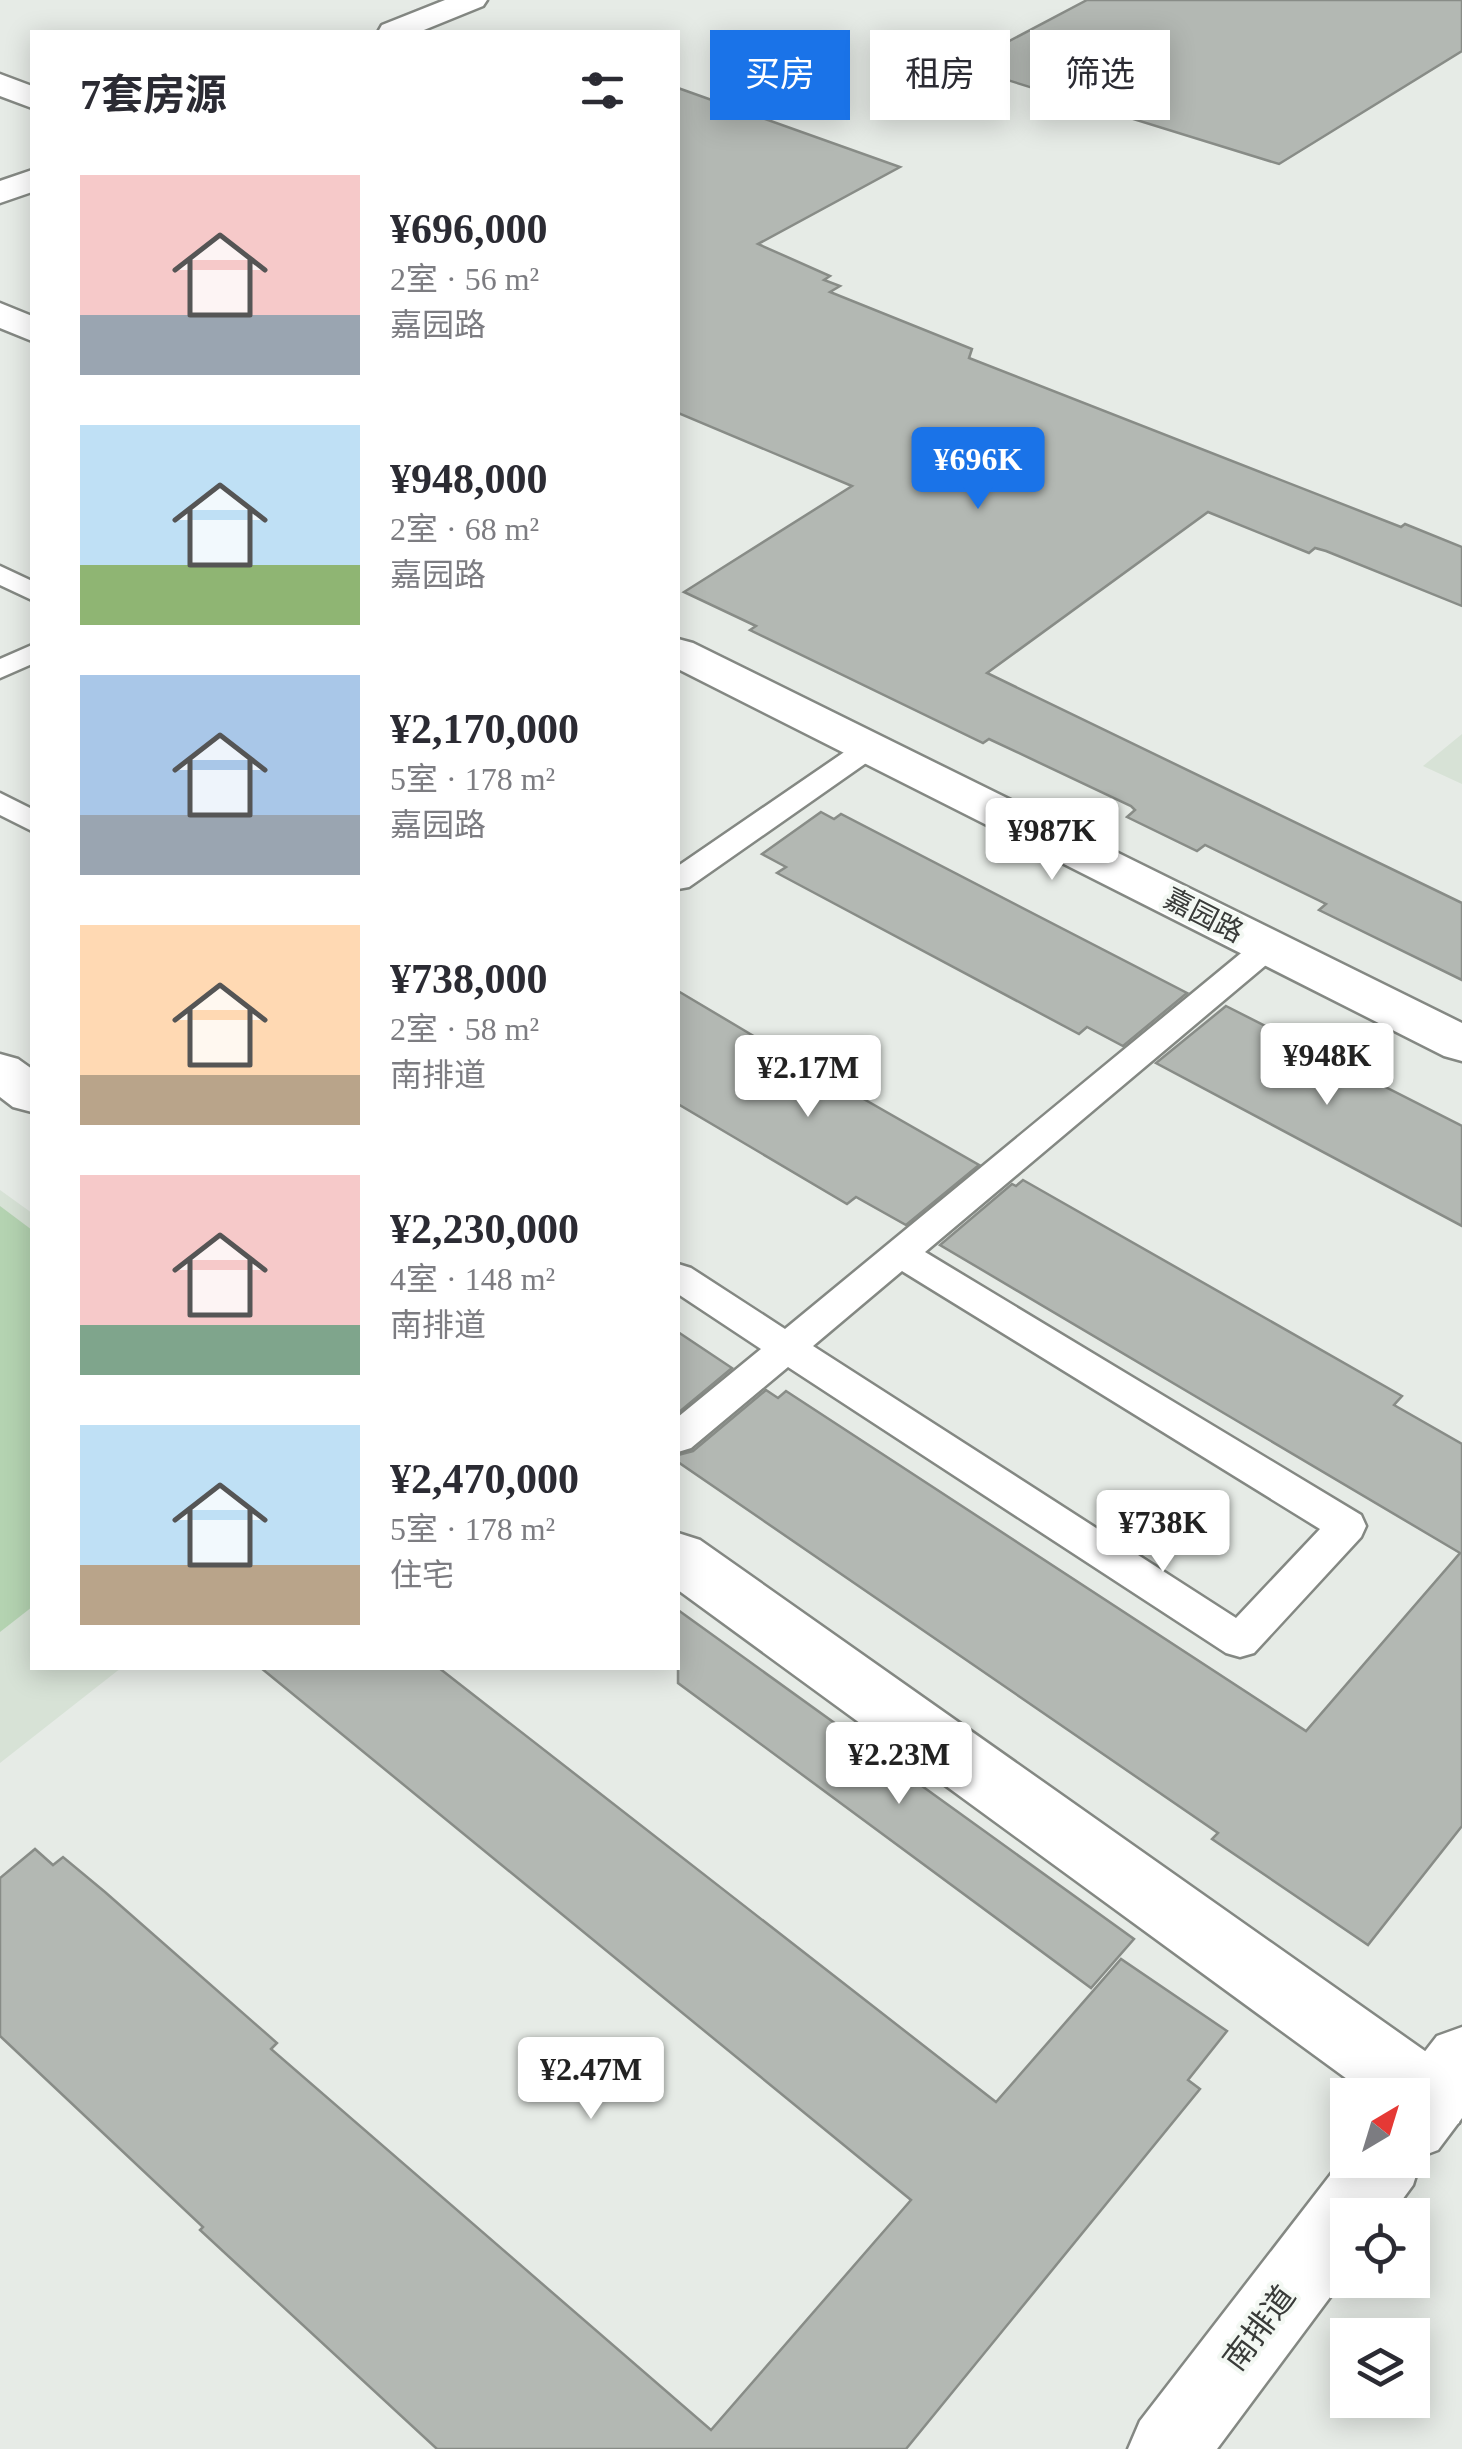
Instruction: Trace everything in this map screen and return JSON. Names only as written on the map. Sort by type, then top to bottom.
[{"type":"street","points":[[398,30],[472,0]]},
{"type":"street","points":[[0,84],[30,97]]},
{"type":"street","points":[[0,194],[30,181]]},
{"type":"street","points":[[0,314],[30,329]]},
{"type":"street","name":"嘉园路","points":[[680,653],[1462,1044]]},
{"type":"street","points":[[0,1071],[30,1093]]},
{"type":"street","points":[[680,1558],[1436,2095]]},
{"type":"street","name":"南排道","points":[[1168,2449],[1372,2178]]},
{"type":"lane","points":[[0,574],[30,591]]},
{"type":"lane","points":[[0,670],[30,654]]},
{"type":"lane","points":[[680,879],[869,748]]},
{"type":"lane","points":[[0,802],[30,821]]},
{"type":"lane","points":[[680,1436],[1268,947]]},
{"type":"lane","points":[[680,1279],[1240,1640],[1347,1526],[900,1253]]},
{"type":"shaded area","points":[[1462,734],[1462,784],[1423,766]]},
{"type":"shaded area","points":[[0,1190],[30,1212],[30,1670],[118,1670],[0,1763]]},
{"type":"green space","points":[[0,1206],[30,1228],[30,1609],[0,1632]]},
{"type":"building","points":[[1087,0],[1462,0],[1462,51],[1279,164],[1137,120],[1170,120],[1170,30],[1030,30]]},
{"type":"building","points":[[1030,30],[1030,87],[1010,81],[1010,41]]},
{"type":"building","points":[[680,89],[710,99],[710,120],[768,120],[900,167],[758,244],[830,276],[824,280],[840,286],[830,292],[972,349],[969,358],[1401,527],[1405,524],[1462,547],[1462,606],[1326,551],[1315,548],[1309,553],[1208,512],[987,673],[1462,903],[1462,980],[1319,910],[1326,904],[1205,845],[1197,851],[1127,817],[1135,810],[1131,806],[989,739],[983,743],[750,630],[756,626],[684,592],[852,486],[680,414]]},
{"type":"building","points":[[821,812],[834,819],[841,814],[1187,993],[1123,1046],[1087,1027],[1079,1034],[777,873],[786,867],[762,854]]},
{"type":"building","points":[[680,992],[979,1165],[906,1225],[856,1197],[847,1204],[680,1105]]},
{"type":"building","points":[[1226,1006],[1462,1126],[1462,1226],[1156,1063]]},
{"type":"building","points":[[1023,1180],[1402,1396],[1394,1405],[1462,1444],[1462,1826],[1368,1945],[1212,1839],[1218,1833],[680,1463],[680,1454],[693,1451],[766,1390],[778,1398],[786,1391],[1306,1731],[1460,1553],[940,1245],[1012,1184],[1016,1186]]},
{"type":"building","points":[[680,1333],[732,1368],[680,1411]]},
{"type":"building","points":[[680,1611],[1134,1939],[1091,1988],[678,1683]]},
{"type":"building","points":[[263,1670],[442,1670],[996,2102],[1121,1959],[1227,2031],[1188,2080],[1200,2089],[906,2449],[437,2449],[200,2230],[203,2227],[0,2036],[0,1878],[35,1849],[53,1865],[63,1857],[277,2043],[271,2049],[711,2430],[911,2200]]}]
